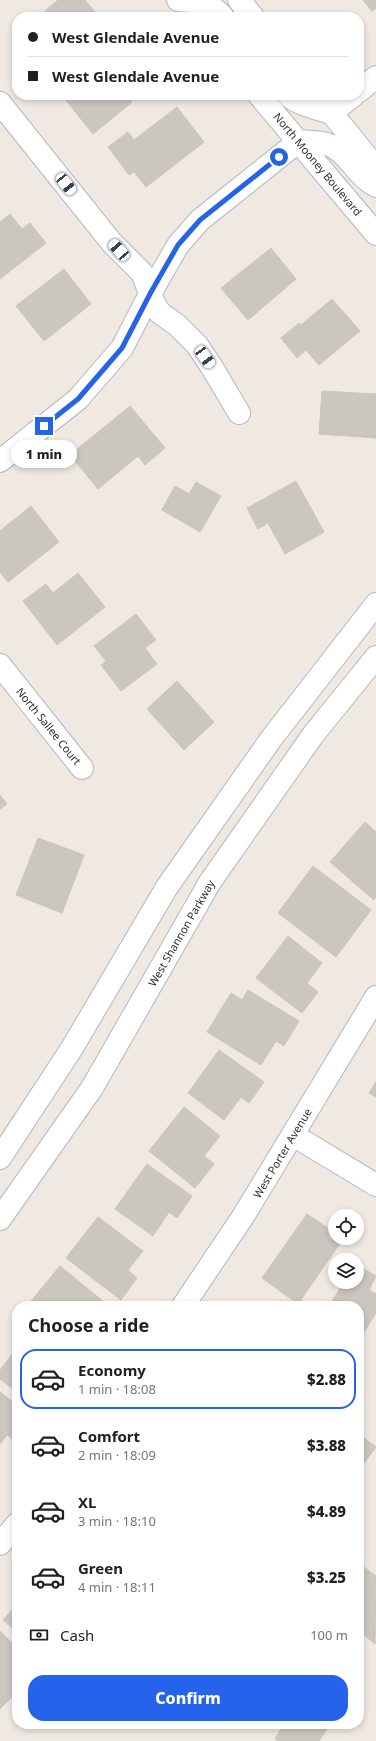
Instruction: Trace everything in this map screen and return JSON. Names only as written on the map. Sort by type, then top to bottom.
[{"type":"street","points":[[178,0],[188,12]]},
{"type":"street","points":[[178,0],[204,2],[219,12]]},
{"type":"street","points":[[239,0],[249,12]]},
{"type":"street","points":[[364,87],[376,77]]},
{"type":"street","name":"North Mooney Boulevard","points":[[263,100],[376,234]]},
{"type":"street","points":[[295,100],[331,113]]},
{"type":"street","points":[[321,100],[376,168]]},
{"type":"street","points":[[331,113],[348,100]]},
{"type":"street","points":[[0,102],[112,243],[142,273],[160,313],[176,325],[197,345],[239,414]]},
{"type":"street","points":[[0,461],[78,399],[122,348],[151,292],[178,245],[200,220],[299,141],[327,144],[341,153],[359,174],[368,182],[376,186]]},
{"type":"street","points":[[0,1158],[72,1048],[167,887],[271,740],[376,604]]},
{"type":"street","name":"West Shannon Parkway","points":[[0,1219],[92,1088],[210,882],[313,735],[376,657]]},
{"type":"street","name":"North Sallee Court","points":[[0,665],[82,768]]},
{"type":"street","name":"West Porter Avenue","points":[[186,1301],[244,1214],[376,997]]},
{"type":"street","points":[[293,1135],[376,1185]]},
{"type":"street","points":[[0,1544],[12,1530]]},
{"type":"building","points":[[58,0],[85,0],[95,12],[44,12]]},
{"type":"building","points":[[363,0],[376,0],[376,8],[372,11]]},
{"type":"building","points":[[66,100],[130,100],[132,102],[93,134]]},
{"type":"building","points":[[177,107],[204,142],[146,187],[134,172],[129,175],[108,147],[128,132],[134,140]]},
{"type":"building","points":[[10,214],[22,229],[30,223],[46,243],[0,279],[0,222]]},
{"type":"building","points":[[271,248],[296,279],[248,320],[221,288]]},
{"type":"building","points":[[64,269],[91,304],[44,341],[16,306]]},
{"type":"building","points":[[332,299],[360,331],[319,365],[306,350],[297,358],[281,338],[299,323],[301,325]]},
{"type":"building","points":[[322,391],[376,394],[376,438],[319,434]]},
{"type":"building","points":[[130,406],[165,448],[145,465],[138,456],[98,489],[70,455]]},
{"type":"building","points":[[296,481],[324,532],[285,554],[268,523],[258,529],[247,508]]},
{"type":"building","points":[[196,482],[221,496],[200,532],[162,510],[175,486],[189,494]]},
{"type":"building","points":[[31,506],[59,542],[8,582],[0,572],[0,531]]},
{"type":"building","points":[[78,573],[105,607],[57,645],[23,601],[46,584],[53,593]]},
{"type":"building","points":[[136,614],[156,640],[145,648],[157,664],[121,691],[101,665],[106,661],[94,646]]},
{"type":"building","points":[[177,681],[214,722],[184,750],[147,709]]},
{"type":"building","points":[[0,795],[7,804],[0,809]]},
{"type":"building","points":[[365,822],[376,832],[376,897],[374,900],[330,862]]},
{"type":"building","points":[[38,838],[84,855],[62,913],[16,895]]},
{"type":"building","points":[[313,866],[371,910],[336,957],[278,913]]},
{"type":"building","points":[[288,936],[322,963],[307,983],[318,992],[302,1013],[256,978]]},
{"type":"building","points":[[248,990],[299,1021],[284,1046],[276,1041],[261,1065],[207,1032],[231,993],[242,1000]]},
{"type":"building","points":[[219,1050],[264,1082],[249,1103],[241,1097],[224,1120],[188,1093]]},
{"type":"building","points":[[376,1082],[376,1097],[369,1093]]},
{"type":"building","points":[[184,1107],[220,1136],[204,1156],[214,1164],[195,1188],[149,1151]]},
{"type":"building","points":[[147,1164],[192,1196],[177,1218],[169,1212],[153,1236],[115,1209]]},
{"type":"building","points":[[307,1214],[328,1228],[328,1245],[339,1245],[333,1253],[328,1253],[328,1261],[300,1301],[294,1301],[262,1278]]},
{"type":"building","points":[[98,1217],[143,1251],[128,1270],[137,1278],[121,1300],[66,1258]]},
{"type":"building","points":[[60,1266],[103,1301],[31,1301]]},
{"type":"building","points":[[364,1269],[376,1276],[369,1290],[376,1294],[376,1313],[364,1332],[364,1301],[332,1301],[340,1289],[364,1289]]},
{"type":"building","points":[[12,1354],[12,1388],[0,1379],[0,1370]]},
{"type":"building","points":[[0,1392],[12,1401],[12,1438],[7,1435],[0,1444]]},
{"type":"building","points":[[364,1438],[376,1447],[364,1463]]},
{"type":"building","points":[[364,1567],[376,1576],[375,1644],[364,1635]]},
{"type":"building","points":[[12,1610],[12,1628],[3,1620]]},
{"type":"building","points":[[0,1631],[12,1643],[12,1697],[0,1709]]},
{"type":"building","points":[[281,1729],[327,1729],[319,1741],[278,1741],[275,1739]]},
{"type":"route","points":[[44,426],[78,399],[122,348],[151,292],[178,245],[200,220],[279,157]]}]
